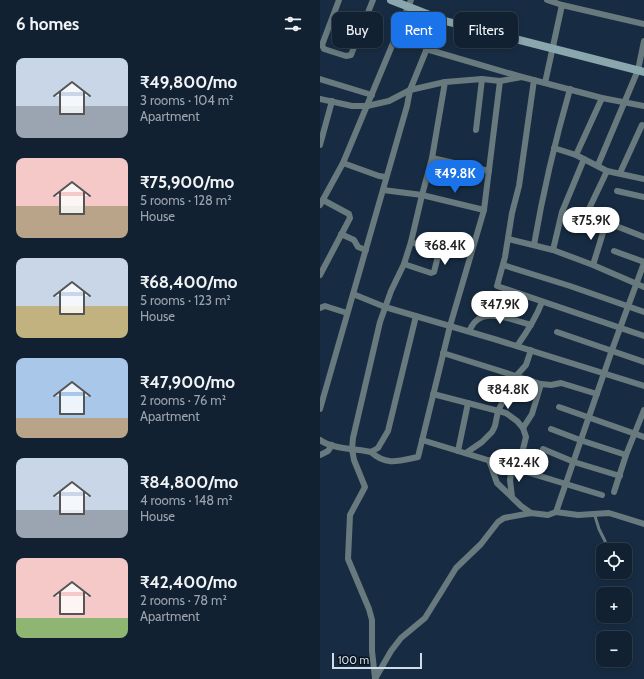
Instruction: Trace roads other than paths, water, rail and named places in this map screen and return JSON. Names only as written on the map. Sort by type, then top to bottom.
[{"type":"street","points":[[339,0],[322,45],[324,49],[346,56],[351,55],[373,0]]},
{"type":"street","points":[[391,0],[410,3],[426,12]]},
{"type":"street","points":[[547,0],[562,5],[644,24]]},
{"type":"street","points":[[320,275],[350,218],[349,214],[321,202],[343,163],[410,3]]},
{"type":"street","points":[[545,83],[562,5]]},
{"type":"street","points":[[446,21],[641,71]]},
{"type":"street","points":[[598,165],[625,102],[641,71],[644,41]]},
{"type":"street","points":[[320,410],[407,106],[410,90],[426,49],[522,77],[602,98],[644,106]]},
{"type":"street","points":[[320,99],[352,106],[367,106],[390,102],[410,90],[445,82],[482,79],[500,81],[522,77]]},
{"type":"street","points":[[320,79],[372,95]]},
{"type":"street","points":[[476,130],[482,79]]},
{"type":"street","points":[[534,80],[519,186],[503,265],[497,284],[498,287],[644,336]]},
{"type":"street","points":[[320,440],[323,443],[371,452],[376,457],[389,462],[418,457],[450,326],[484,210],[500,81]]},
{"type":"street","points":[[375,679],[372,651],[372,626],[369,609],[348,559],[350,515],[365,487],[356,467],[352,449],[354,429],[385,307],[404,264],[411,242],[432,158],[445,82]]},
{"type":"street","points":[[534,245],[540,208],[570,89]]},
{"type":"street","points":[[576,156],[602,98]]},
{"type":"street","points":[[320,145],[332,102]]},
{"type":"street","points":[[620,174],[642,125]]},
{"type":"street","points":[[554,148],[598,165],[607,171],[644,179]]},
{"type":"street","points":[[432,158],[489,171]]},
{"type":"street","points":[[553,250],[562,212],[584,159]]},
{"type":"street","points":[[343,163],[379,176],[386,177]]},
{"type":"street","points":[[607,171],[587,213],[591,217],[644,237]]},
{"type":"street","points":[[383,190],[422,195],[484,210]]},
{"type":"street","points":[[617,191],[644,197]]},
{"type":"street","points":[[593,265],[606,223]]},
{"type":"street","points":[[341,234],[354,240],[358,247],[366,250]]},
{"type":"street","points":[[508,240],[553,250],[644,287]]},
{"type":"street","points":[[404,264],[431,273],[434,272],[440,252],[411,242]]},
{"type":"street","points":[[556,512],[627,306],[637,284],[644,263],[614,251]]},
{"type":"street","points":[[503,265],[570,286],[644,312]]},
{"type":"street","points":[[353,294],[385,307],[469,331],[644,386]]},
{"type":"street","points":[[517,346],[531,325],[542,302]]},
{"type":"street","points":[[320,308],[325,306],[347,313]]},
{"type":"street","points":[[371,452],[378,448],[388,431],[416,316]]},
{"type":"street","points":[[469,331],[476,321],[489,316],[507,317],[531,325]]},
{"type":"street","points":[[557,332],[644,362]]},
{"type":"street","points":[[466,453],[482,442],[492,432],[495,426],[498,411],[509,388],[517,375],[526,365],[531,350]]},
{"type":"street","points":[[443,353],[517,375],[541,384],[551,385],[561,383],[597,394]]},
{"type":"street","points":[[523,428],[532,414],[541,384]]},
{"type":"street","points":[[433,394],[506,413],[523,428],[526,437],[510,480],[512,497]]},
{"type":"street","points":[[458,451],[468,403]]},
{"type":"street","points":[[559,406],[644,437]]},
{"type":"street","points":[[614,492],[626,454],[644,410]]},
{"type":"street","points":[[551,429],[580,440],[626,454]]},
{"type":"street","points":[[422,440],[602,495]]},
{"type":"street","points":[[320,455],[328,451],[332,445]]},
{"type":"street","points":[[543,449],[574,462],[620,476]]},
{"type":"street","points":[[489,460],[497,483],[531,513]]},
{"type":"street","points":[[375,679],[391,651],[402,638],[426,618],[456,568],[481,544],[498,522],[504,518],[531,513],[548,515],[556,512],[578,515],[609,513],[644,524]]},
{"type":"lane","points":[[594,514],[605,543]]}]
